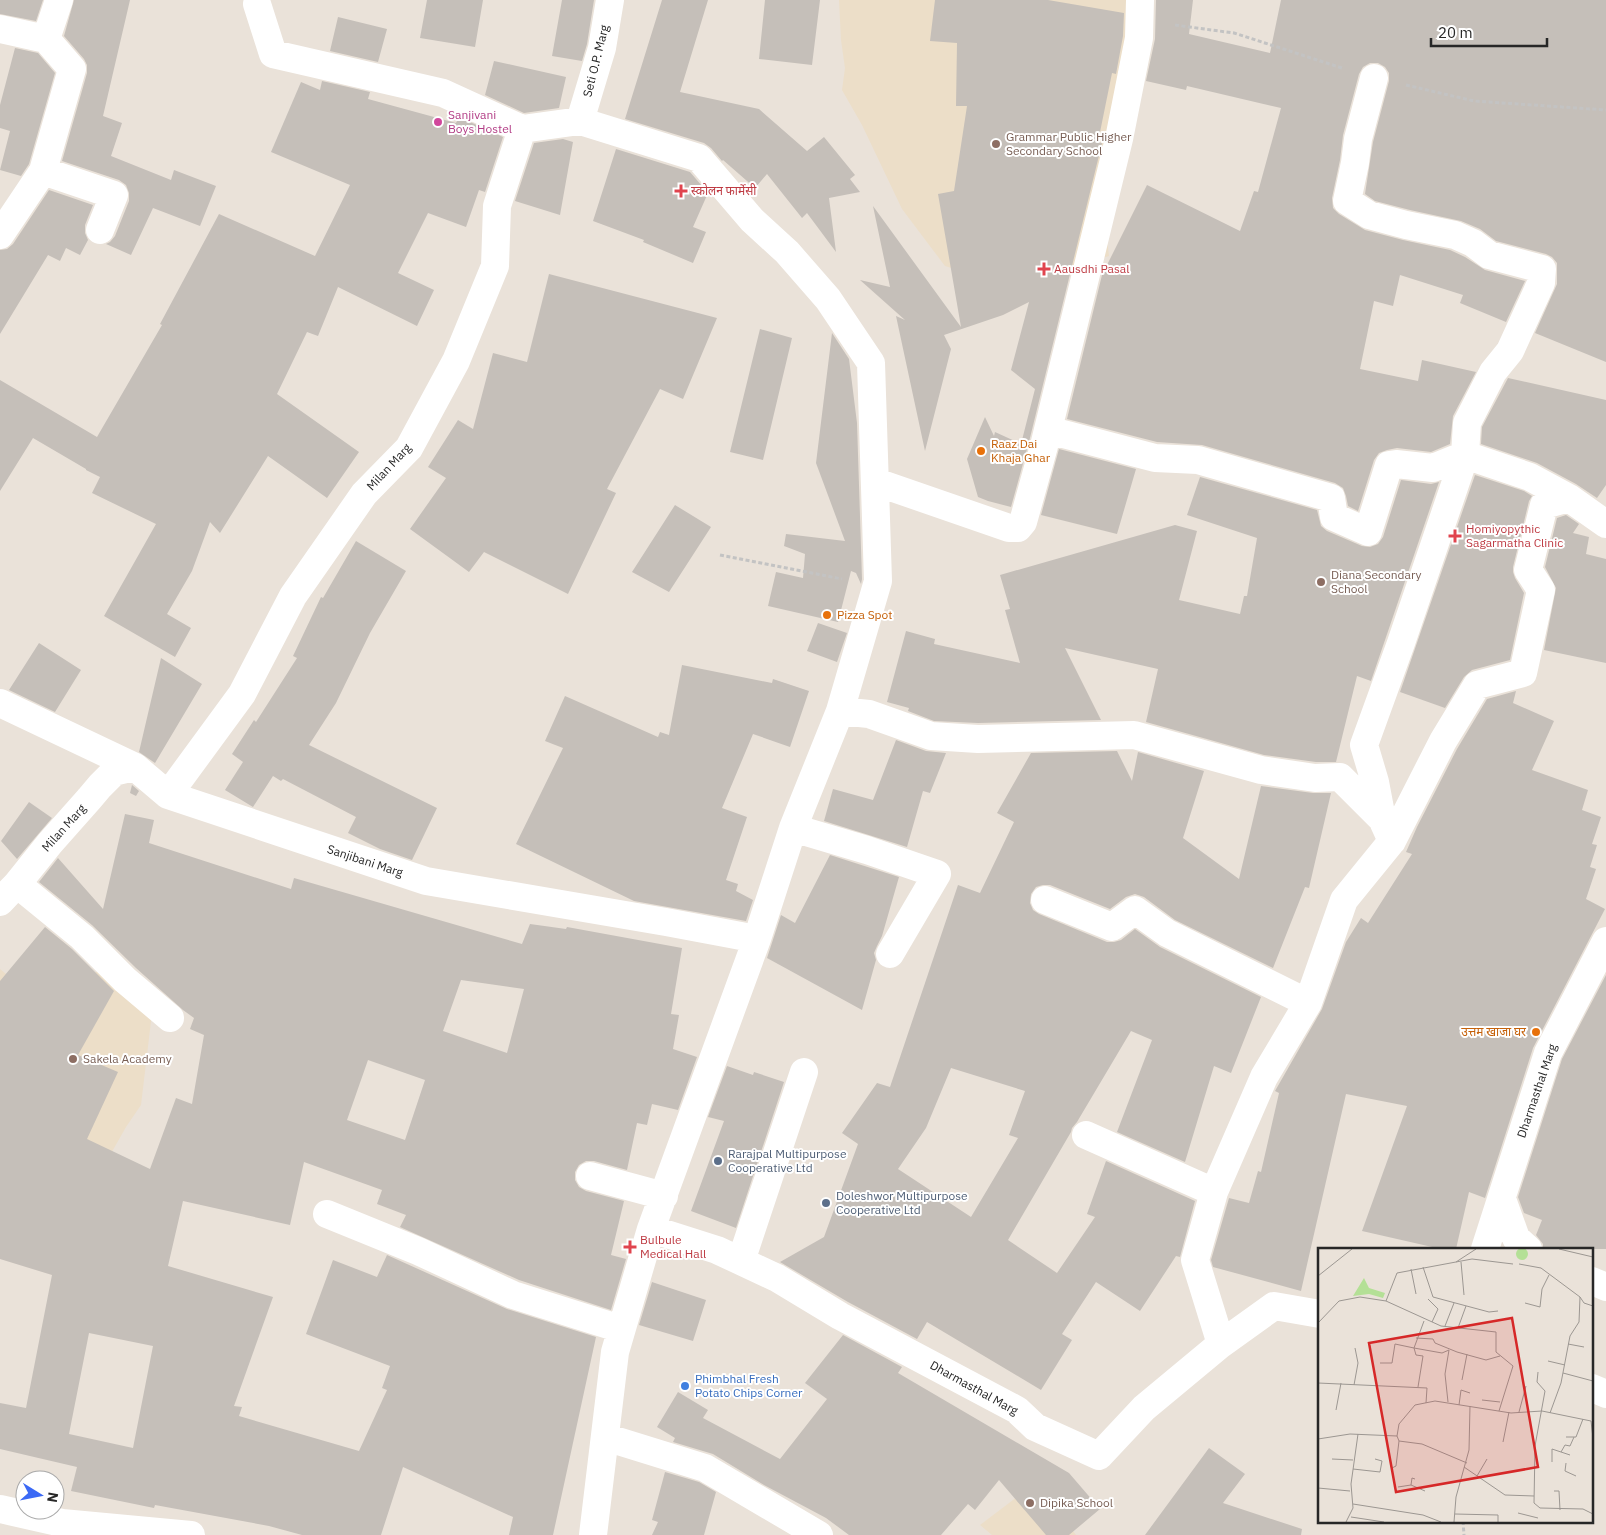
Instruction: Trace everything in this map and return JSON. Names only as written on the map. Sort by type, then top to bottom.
[{"type":"street","points":[[46,39],[59,0]]},
{"type":"street","name":"Seti O.P. Marg","points":[[580,121],[602,48],[610,0]]},
{"type":"street","points":[[257,4],[273,54],[443,93],[522,129],[580,121],[699,158],[752,220],[787,252],[828,299],[871,363],[878,581],[840,711],[793,828],[758,940],[651,1229],[621,1329],[615,1352],[593,1535]]},
{"type":"street","points":[[876,482],[1009,528],[1018,528],[1023,522],[1048,430],[1119,139],[1139,38],[1139,8]]},
{"type":"street","points":[[0,29],[46,39],[72,69],[43,171],[0,235]]},
{"type":"street","points":[[1374,78],[1358,139],[1347,201],[1369,215],[1455,235],[1473,243],[1489,255],[1542,269],[1541,283],[1510,351],[1493,372],[1467,423],[1465,455],[1364,745],[1387,830]]},
{"type":"street","name":"Milan Marg","points":[[168,795],[242,694],[293,596],[364,494],[409,448],[456,361],[495,266],[497,206],[522,129]]},
{"type":"street","points":[[43,171],[114,195],[100,230]]},
{"type":"street","points":[[1048,430],[1155,458],[1198,460],[1331,498],[1334,517],[1368,532],[1389,465],[1434,468],[1465,455],[1530,477],[1569,498],[1606,524]]},
{"type":"street","points":[[1220,1344],[1195,1260],[1214,1192],[1264,1077],[1308,1003],[1344,900],[1477,685],[1523,673],[1541,590],[1528,570],[1544,505],[1569,498]]},
{"type":"street","name":"Sanjibani Marg","points":[[0,703],[135,767],[168,795],[426,881],[666,922],[758,940]]},
{"type":"street","points":[[840,711],[869,714],[931,736],[978,739],[1134,735],[1262,770],[1315,778],[1340,777],[1387,830]]},
{"type":"street","name":"Milan Marg","points":[[9,893],[100,786],[114,772],[135,767]]},
{"type":"street","points":[[793,828],[937,874],[890,954]]},
{"type":"street","points":[[9,893],[82,937],[125,980],[170,1018]]},
{"type":"street","points":[[1045,900],[1112,926],[1135,910],[1167,933],[1308,1003]]},
{"type":"street","name":"Dharmasthal Marg","points":[[1486,1248],[1548,1053],[1604,949]]},
{"type":"street","points":[[741,1261],[804,1072]]},
{"type":"street","points":[[1086,1135],[1214,1192]]},
{"type":"street","points":[[590,1176],[664,1196]]},
{"type":"street","points":[[1502,1199],[1516,1238],[1527,1248]]},
{"type":"street","points":[[327,1214],[418,1251],[513,1295],[621,1329]]},
{"type":"street","name":"Dharmasthal Marg","points":[[651,1229],[717,1250],[777,1278],[840,1316],[1017,1410],[1035,1427],[1099,1456],[1144,1408],[1220,1344],[1274,1306],[1318,1314]]},
{"type":"street","points":[[1594,1282],[1606,1288]]},
{"type":"street","points":[[1594,1389],[1606,1394]]},
{"type":"street","points":[[605,1438],[705,1468],[819,1535]]},
{"type":"street","points":[[0,1509],[60,1529],[191,1535]]},
{"type":"path","points":[[1139,8],[1234,33],[1374,78],[1474,101],[1606,110]]},
{"type":"path","points":[[720,555],[842,578],[878,581]]},
{"type":"path","points":[[1463,1522],[1464,1535]]},
{"type":"shaded area","name":"Grammar Public Higher Secondary School","points":[[839,0],[1133,0],[1105,223],[1109,256],[1060,272],[983,278],[945,266],[902,209],[862,125],[842,90],[845,68],[841,40]]},
{"type":"shaded area","name":"Sakela Academy","points":[[101,968],[152,1013],[141,1105],[126,1127],[92,1187],[0,1175],[0,969],[49,1010]]},
{"type":"shaded area","name":"Dipika School","points":[[1037,1482],[1076,1535],[992,1535],[980,1525]]},
{"type":"building","points":[[0,0],[43,0],[36,21],[0,14]]},
{"type":"building","points":[[74,0],[130,0],[103,116],[122,123],[111,156],[171,180],[174,170],[216,186],[200,226],[153,208],[131,255],[106,244],[115,236],[129,201],[126,185],[119,180],[62,161],[87,73],[87,65],[84,59],[64,36]]},
{"type":"building","points":[[427,0],[483,0],[475,47],[420,38]]},
{"type":"building","points":[[562,0],[594,0],[587,44],[582,61],[552,56]]},
{"type":"building","points":[[662,0],[708,0],[680,92],[759,109],[807,151],[824,137],[855,175],[850,179],[860,192],[829,198],[836,252],[807,213],[802,218],[767,174],[755,188],[722,161],[704,143],[625,119]]},
{"type":"building","points":[[765,0],[820,0],[812,65],[759,59]]},
{"type":"building","name":"Grammar Public Higher Secondary School","points":[[935,0],[1048,0],[1124,13],[1123,36],[1116,74],[1112,73],[1098,142],[1102,143],[1029,442],[1011,507],[978,497],[967,459],[985,417],[994,436],[995,432],[1021,444],[1035,389],[1011,370],[1029,302],[1003,315],[944,335],[951,349],[925,451],[896,316],[905,320],[860,280],[890,287],[873,206],[961,327],[938,194],[954,191],[967,106],[956,106],[957,43],[930,41]]},
{"type":"building","points":[[1156,0],[1193,0],[1189,34],[1270,53],[1281,0],[1606,0],[1606,362],[1535,333],[1557,284],[1557,263],[1552,257],[1496,241],[1480,229],[1461,221],[1375,201],[1365,194],[1373,142],[1389,81],[1389,73],[1385,67],[1378,63],[1370,63],[1363,67],[1359,74],[1343,135],[1332,198],[1333,208],[1339,214],[1365,230],[1450,250],[1485,270],[1525,281],[1506,322],[1460,303],[1463,295],[1400,275],[1393,306],[1374,301],[1360,369],[1418,381],[1422,360],[1476,372],[1453,416],[1450,444],[1431,452],[1397,448],[1379,453],[1374,460],[1358,511],[1348,506],[1343,488],[1335,483],[1202,445],[1157,442],[1067,419],[1102,275],[1147,185],[1240,231],[1254,191],[1258,192],[1281,108],[1187,86],[1186,90],[1146,81],[1155,39]]},
{"type":"building","points":[[338,17],[387,29],[378,62],[330,51]]},
{"type":"building","points":[[15,48],[38,53],[55,73],[29,164],[21,176],[0,170],[10,131],[0,128],[0,105]]},
{"type":"building","points":[[494,61],[566,77],[559,108],[524,113],[485,95]]},
{"type":"building","points":[[322,81],[370,92],[368,99],[456,123],[459,117],[503,137],[485,192],[479,190],[466,227],[428,213],[398,273],[434,290],[417,326],[338,287],[318,336],[307,332],[277,394],[359,452],[327,498],[268,456],[220,533],[210,522],[192,571],[167,614],[191,628],[175,657],[104,616],[156,524],[92,493],[100,477],[33,438],[0,491],[0,380],[97,437],[162,325],[160,324],[219,214],[315,256],[350,185],[271,152],[301,82],[320,90]]},
{"type":"building","points":[[563,139],[573,142],[560,215],[515,201],[534,143]]},
{"type":"building","points":[[616,149],[690,172],[708,193],[693,227],[706,232],[693,263],[643,242],[644,240],[593,221]]},
{"type":"building","points":[[49,190],[93,205],[85,225],[85,233],[88,240],[80,255],[66,248],[60,261],[48,255],[0,334],[0,250],[7,249],[13,244]]},
{"type":"building","points":[[549,274],[717,318],[683,399],[660,389],[607,489],[616,493],[568,594],[484,552],[469,572],[410,529],[446,478],[428,467],[458,420],[473,429],[493,353],[527,362]]},
{"type":"building","points":[[760,329],[792,338],[763,460],[730,452]]},
{"type":"building","points":[[832,333],[849,359],[857,423],[862,579],[861,584],[856,573],[851,571],[838,622],[768,606],[776,572],[803,578],[805,554],[784,546],[786,534],[845,541],[816,463]]},
{"type":"building","points":[[1508,378],[1606,400],[1606,485],[1597,498],[1576,484],[1537,463],[1481,444],[1482,427]]},
{"type":"building","points":[[1059,449],[1136,469],[1117,534],[1041,515]]},
{"type":"building","points":[[1475,475],[1524,491],[1532,496],[1529,501],[1513,567],[1515,578],[1524,593],[1510,660],[1472,670],[1464,677],[1445,708],[1400,692]]},
{"type":"building","points":[[1200,477],[1317,510],[1321,526],[1327,531],[1362,546],[1370,547],[1378,544],[1383,537],[1401,480],[1431,484],[1439,482],[1371,681],[1357,676],[1336,762],[1316,762],[1264,755],[1146,722],[1158,669],[1065,648],[1101,720],[978,723],[934,721],[908,711],[909,708],[887,702],[906,631],[935,639],[934,644],[1020,663],[1005,610],[1010,609],[1000,575],[1175,525],[1197,531],[1179,600],[1240,614],[1244,596],[1247,596],[1257,538],[1187,515]]},
{"type":"building","points":[[675,505],[711,527],[669,592],[632,572]]},
{"type":"building","points":[[1566,515],[1579,524],[1573,533],[1589,537],[1586,554],[1606,559],[1606,663],[1544,650],[1556,588],[1545,567],[1557,518]]},
{"type":"building","points":[[356,541],[406,571],[370,633],[336,703],[309,745],[437,808],[412,860],[380,849],[348,833],[356,817],[283,779],[281,781],[273,776],[253,807],[225,790],[243,762],[232,754],[254,720],[256,722],[297,658],[293,656],[321,597],[323,598]]},
{"type":"building","points":[[818,623],[847,633],[837,662],[807,651]]},
{"type":"building","points":[[39,643],[81,670],[55,712],[9,690]]},
{"type":"building","points":[[161,658],[202,684],[155,763],[139,752]]},
{"type":"building","points":[[682,665],[772,683],[773,679],[809,691],[790,747],[753,734],[722,808],[747,817],[726,880],[738,884],[736,891],[753,900],[746,921],[634,901],[516,844],[563,748],[545,741],[565,696],[658,737],[660,732],[669,735]]},
{"type":"building","points":[[1516,691],[1513,703],[1554,721],[1532,770],[1588,790],[1582,810],[1601,817],[1592,844],[1597,845],[1590,867],[1596,869],[1586,899],[1605,909],[1533,1048],[1485,1198],[1469,1192],[1456,1248],[1437,1248],[1362,1231],[1407,1106],[1346,1094],[1301,1291],[1213,1267],[1211,1260],[1229,1198],[1249,1203],[1258,1171],[1261,1172],[1279,1093],[1275,1091],[1322,1009],[1346,942],[1361,918],[1368,923],[1412,854],[1406,852],[1417,827],[1457,749],[1487,699]]},
{"type":"building","points":[[896,740],[926,751],[946,753],[930,793],[923,791],[907,847],[824,821],[833,789],[873,800]]},
{"type":"building","points":[[1117,751],[1132,781],[1138,752],[1204,771],[1183,838],[1239,879],[1261,786],[1313,793],[1331,793],[1309,888],[1305,887],[1273,968],[1175,920],[1144,897],[1135,894],[1126,897],[1110,909],[1050,885],[1036,887],[1031,894],[1030,903],[1033,910],[1039,914],[1107,942],[1121,940],[1135,929],[1160,947],[1261,997],[1231,1073],[1214,1066],[1185,1162],[1117,1132],[1152,1040],[1131,1031],[1072,1128],[1008,1240],[1057,1273],[1095,1217],[1087,1214],[1106,1161],[1195,1201],[1180,1257],[1176,1256],[1140,1311],[1096,1282],[1062,1334],[1072,1340],[1041,1390],[927,1322],[917,1339],[848,1302],[780,1262],[824,1237],[858,1144],[842,1133],[877,1083],[890,1087],[958,885],[980,893],[1014,822],[997,813],[1031,753]],"holes":[[[951,1068],[1025,1091],[1009,1135],[1018,1138],[971,1217],[898,1169],[926,1128]]]},
{"type":"building","points":[[132,785],[139,791],[136,796],[130,793]]},
{"type":"building","points":[[29,802],[52,818],[17,859],[1,841]]},
{"type":"building","points":[[125,814],[154,820],[149,843],[291,889],[294,878],[522,944],[530,924],[566,929],[567,927],[682,948],[671,1014],[679,1015],[673,1049],[697,1057],[678,1110],[652,1104],[647,1125],[637,1123],[627,1170],[594,1161],[586,1161],[579,1165],[575,1172],[575,1180],[579,1187],[586,1191],[624,1201],[611,1255],[626,1259],[611,1310],[519,1280],[400,1227],[406,1215],[377,1204],[382,1190],[304,1162],[290,1225],[183,1201],[168,1266],[273,1297],[234,1406],[242,1407],[239,1416],[359,1451],[387,1390],[382,1388],[390,1366],[306,1334],[333,1260],[377,1277],[387,1255],[507,1309],[596,1337],[553,1535],[509,1535],[513,1517],[403,1467],[381,1535],[302,1535],[269,1526],[155,1505],[154,1508],[71,1491],[77,1467],[0,1449],[0,1403],[26,1408],[52,1275],[0,1259],[0,981],[45,927],[72,949],[114,991],[78,1055],[118,1072],[87,1139],[150,1169],[176,1098],[192,1104],[204,1035],[190,1029],[194,1018],[136,968],[92,925],[39,882],[58,858],[103,909]],"holes":[[[461,980],[524,989],[507,1053],[443,1031]],[[368,1060],[425,1080],[405,1140],[347,1120]],[[89,1333],[153,1346],[133,1448],[69,1434]]]},
{"type":"building","points":[[830,855],[899,877],[882,936],[874,953],[876,960],[862,1010],[767,958],[781,915],[795,923]]},
{"type":"building","points":[[1606,975],[1606,1249],[1543,1248],[1543,1244],[1536,1235],[1542,1220],[1524,1213],[1518,1197],[1562,1059]]},
{"type":"building","points":[[727,1066],[753,1075],[754,1072],[784,1082],[736,1228],[691,1211],[724,1121],[708,1117]]},
{"type":"building","points":[[652,1282],[706,1300],[693,1341],[639,1325]]},
{"type":"building","points":[[843,1335],[902,1367],[898,1373],[1069,1473],[1100,1509],[1069,1535],[1046,1535],[999,1480],[975,1510],[968,1504],[941,1535],[849,1535],[826,1518],[764,1485],[713,1454],[673,1442],[675,1438],[657,1427],[678,1392],[708,1410],[703,1418],[780,1459],[827,1399],[805,1383]]},
{"type":"building","points":[[1209,1448],[1245,1474],[1223,1503],[1302,1529],[1301,1535],[1145,1535]]},
{"type":"building","points":[[665,1472],[699,1482],[716,1492],[704,1535],[652,1535],[658,1522],[652,1520]]},
{"type":"place","name":"Sanjivani Boys Hostel","points":[[438,122]]},
{"type":"place","name":"Grammar Public Higher Secondary School","points":[[996,144]]},
{"type":"place","name":"स्कोलन फार्मेसी","points":[[681,191]]},
{"type":"place","name":"Aausdhi Pasal","points":[[1044,269]]},
{"type":"place","name":"Raaz Dai Khaja Ghar","points":[[981,451]]},
{"type":"place","name":"Homiyopythic Sagarmatha Clinic","points":[[1455,536]]},
{"type":"place","name":"Diana Secondary School","points":[[1321,582]]},
{"type":"place","name":"Pizza Spot","points":[[827,615]]},
{"type":"place","name":"उत्तम खाजा घर","points":[[1536,1032]]},
{"type":"place","name":"Sakela Academy","points":[[73,1059]]},
{"type":"place","name":"Rarajpal Multipurpose Cooperative Ltd","points":[[718,1161]]},
{"type":"place","name":"Doleshwor Multipurpose Cooperative Ltd","points":[[826,1203]]},
{"type":"place","name":"Bulbule Medical Hall","points":[[630,1247]]},
{"type":"place","name":"Phimbhal Fresh Potato Chips Corner","points":[[685,1386]]},
{"type":"place","name":"Dipika School","points":[[1030,1503]]}]
